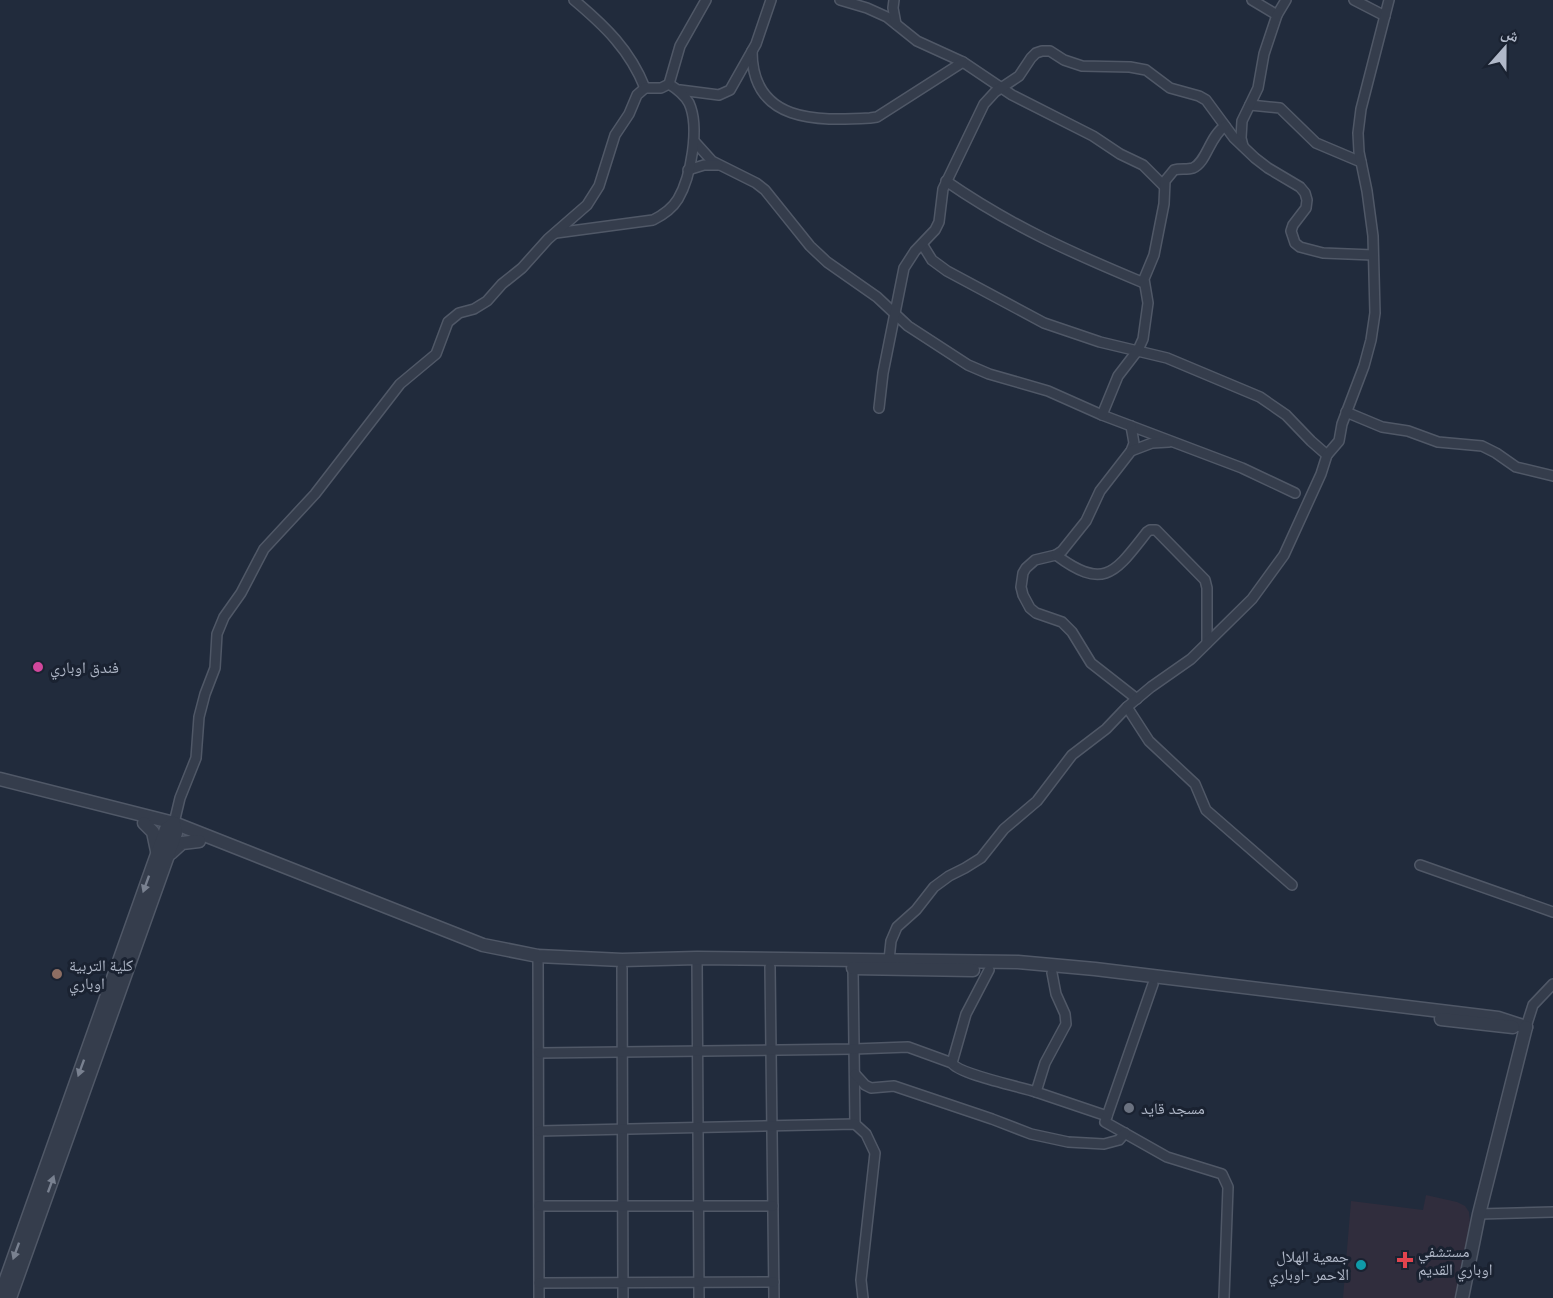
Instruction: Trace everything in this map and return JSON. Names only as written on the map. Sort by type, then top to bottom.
[{"type":"street","points":[[574,0],[607,28],[619,42],[634,64],[645,88]]},
{"type":"street","points":[[673,87],[680,46],[706,0]]},
{"type":"street","points":[[0,1296],[196,758],[201,706],[215,668],[216,634],[224,617],[241,593],[259,556],[315,494],[400,384],[436,354],[447,322],[459,313],[474,309],[487,300],[579,213],[593,196],[603,176],[615,135],[629,114],[637,95],[645,88],[673,87],[708,95],[725,94],[734,86],[752,51],[771,0]]},
{"type":"street","points":[[840,0],[878,11],[917,41],[963,62],[1002,88],[1143,165],[1164,186]]},
{"type":"street","points":[[894,0],[896,24]]},
{"type":"street","points":[[1252,0],[1277,15]]},
{"type":"street","points":[[1244,147],[1240,130],[1242,121],[1258,88],[1264,54],[1277,15],[1286,0]]},
{"type":"street","points":[[1354,0],[1385,16]]},
{"type":"street","points":[[890,960],[891,941],[897,927],[916,910],[934,887],[981,858],[1004,829],[1037,801],[1072,755],[1106,729],[1127,707],[1191,659],[1252,599],[1274,570],[1292,539],[1327,455],[1339,441],[1346,412],[1364,366],[1371,340],[1375,313],[1372,221],[1361,162],[1359,121],[1389,0]]},
{"type":"street","points":[[752,51],[756,78],[767,97],[787,112],[822,119],[877,117],[963,62]]},
{"type":"street","points":[[879,408],[904,268],[939,222],[941,196],[946,181],[984,104],[995,92],[1019,76],[1036,53],[1042,51],[1050,51],[1064,60],[1082,66],[1130,67],[1146,70],[1170,88],[1206,100],[1244,147],[1268,168],[1300,187],[1305,193],[1306,208],[1291,231],[1295,243],[1300,247],[1323,253],[1373,255]]},
{"type":"street","points":[[556,233],[642,222],[662,215],[677,201],[688,170],[694,141],[690,105],[673,87]]},
{"type":"street","points":[[1250,105],[1280,108],[1316,143],[1361,162]]},
{"type":"street","points":[[1102,415],[1118,376],[1138,350],[1143,339],[1148,303],[1144,283],[1154,255],[1164,204],[1164,186],[1170,173],[1194,167],[1201,162],[1212,139],[1225,126]]},
{"type":"street","points":[[694,141],[705,155],[765,190],[819,255],[877,297],[916,331],[968,364],[989,374],[1048,391],[1102,415],[1242,468],[1295,493]]},
{"type":"street","points":[[688,170],[704,165],[720,165]]},
{"type":"street","points":[[946,181],[976,202],[1029,233],[1144,283]]},
{"type":"street","points":[[922,244],[939,266],[1026,314],[1081,337],[1167,358],[1260,397],[1286,414],[1327,455]]},
{"type":"street","points":[[1346,412],[1382,427],[1416,433],[1438,442],[1482,446],[1516,467],[1553,476]]},
{"type":"street","points":[[1131,426],[1134,443],[1131,451],[1100,491],[1086,521],[1062,551],[1056,555],[1035,560],[1026,568],[1021,587],[1026,602],[1036,613],[1062,622],[1072,632],[1091,663],[1137,699]]},
{"type":"street","points":[[1131,451],[1152,443],[1175,442]]},
{"type":"street","points":[[1056,555],[1086,571],[1107,573],[1120,566],[1147,532],[1156,530],[1204,580],[1207,588],[1207,643]]},
{"type":"street","points":[[1127,707],[1149,741],[1196,784],[1206,810],[1292,885]]},
{"type":"street","points":[[0,779],[172,828],[483,945],[538,960],[1018,962],[1095,969],[1498,1018],[1526,1027]]},
{"type":"street","points":[[0,788],[144,824],[172,828],[199,841],[481,953],[622,968],[697,962],[770,967],[1052,973],[1497,1026],[1526,1027]]},
{"type":"street","points":[[144,824],[153,832],[162,855]]},
{"type":"street","points":[[10,1298],[162,855],[182,843],[199,841]]},
{"type":"street","points":[[1420,865],[1553,912]]},
{"type":"street","points":[[538,960],[539,1298]]},
{"type":"street","points":[[697,962],[699,1298]]},
{"type":"street","points":[[770,967],[774,1298]]},
{"type":"street","points":[[622,968],[623,1298]]},
{"type":"street","points":[[854,968],[855,1124]]},
{"type":"street","points":[[952,1063],[966,1014],[989,970]]},
{"type":"street","points":[[1036,1092],[1045,1063],[1066,1024],[1052,973]]},
{"type":"street","points":[[1153,984],[1105,1122],[1167,1157],[1222,1174],[1228,1186],[1224,1298]]},
{"type":"street","points":[[1462,1298],[1479,1214],[1526,1027],[1533,1005],[1553,984]]},
{"type":"street","points":[[1497,1026],[1511,1036],[1520,1050]]},
{"type":"street","points":[[538,1053],[908,1047],[952,1063],[954,1067],[1107,1116]]},
{"type":"street","points":[[855,1074],[864,1085],[872,1088],[894,1086],[1031,1134],[1068,1142],[1104,1144],[1119,1140],[1125,1133]]},
{"type":"street","points":[[539,1131],[855,1124],[866,1134],[875,1153],[861,1280],[863,1298]]},
{"type":"street","points":[[539,1206],[773,1206]]},
{"type":"street","points":[[1479,1214],[1553,1212]]},
{"type":"street","points":[[539,1283],[774,1282]]},
{"type":"shaded area","name":"مستشفي اوباري القديم","points":[[1426,1195],[1457,1202],[1465,1206],[1469,1212],[1470,1222],[1456,1298],[1343,1298],[1351,1201],[1423,1210]]},
{"type":"place","name":"فندق اوباري","points":[[38,667]]},
{"type":"place","name":"كلية التربية اوباري","points":[[57,974]]},
{"type":"place","name":"مسجد قايد","points":[[1129,1108]]},
{"type":"place","name":"مستشفي اوباري القديم","points":[[1405,1260]]},
{"type":"place","name":"جمعية الهلال الاحمر -اوباري","points":[[1361,1265]]}]
